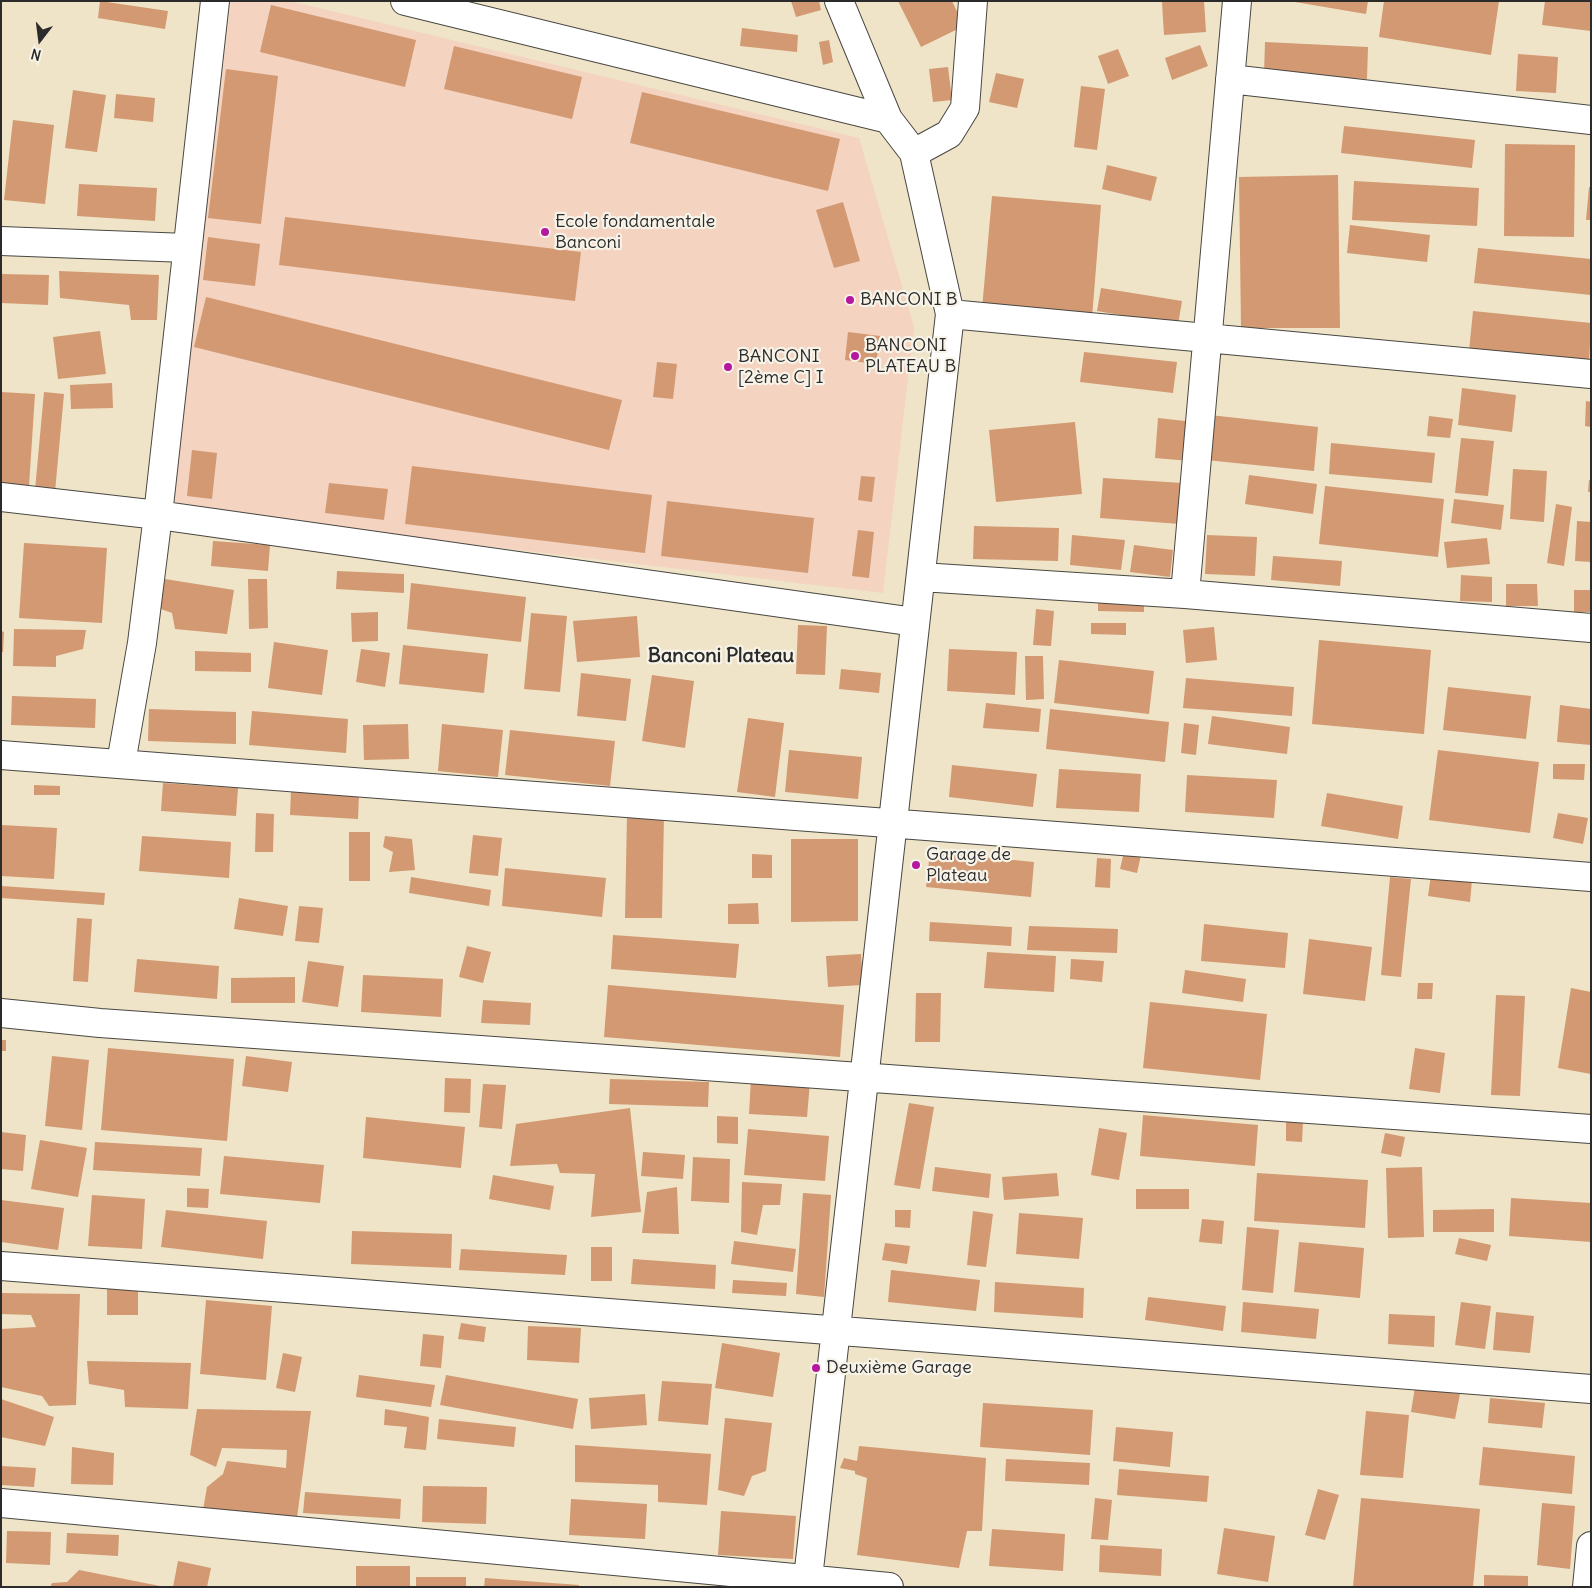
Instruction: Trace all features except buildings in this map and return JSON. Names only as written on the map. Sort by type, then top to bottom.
[{"type":"street","points":[[121,763],[142,643],[158,515],[214,1]]},
{"type":"street","points":[[405,1],[888,119]]},
{"type":"street","points":[[807,1583],[950,314],[914,153],[888,119],[839,1]]},
{"type":"street","points":[[914,153],[949,134],[965,108],[973,1]]},
{"type":"street","points":[[1185,594],[1237,1]]},
{"type":"street","points":[[1230,79],[1591,120]]},
{"type":"street","points":[[1,241],[187,248]]},
{"type":"street","points":[[950,314],[1591,374]]},
{"type":"street","points":[[1,497],[158,515],[915,622]]},
{"type":"street","points":[[920,577],[1185,594],[1591,628]]},
{"type":"street","points":[[1,755],[1591,876]]},
{"type":"street","points":[[1,1013],[100,1024],[1591,1129]]},
{"type":"street","points":[[1,1266],[1591,1388]]},
{"type":"street","points":[[1,1503],[807,1583],[889,1587]]},
{"type":"street","points":[[1587,1587],[1591,1546]]},
{"type":"shaded area","name":"Ecole fondamentale Banconi","points":[[231,1],[290,1],[859,138],[914,327],[883,593],[171,509]]},
{"type":"place","name":"Ecole fondamentale Banconi","points":[[545,232]]},
{"type":"place","name":"BANCONI B","points":[[850,300]]},
{"type":"place","name":"BANCONI PLATEAU B","points":[[855,356]]},
{"type":"place","name":"BANCONI [2ème C] I","points":[[728,367]]},
{"type":"place","name":"Garage de Plateau","points":[[916,865]]},
{"type":"place","name":"Deuxième Garage","points":[[816,1368]]},
{"type":"district","name":"Banconi Plateau","points":[[721,656]]}]
